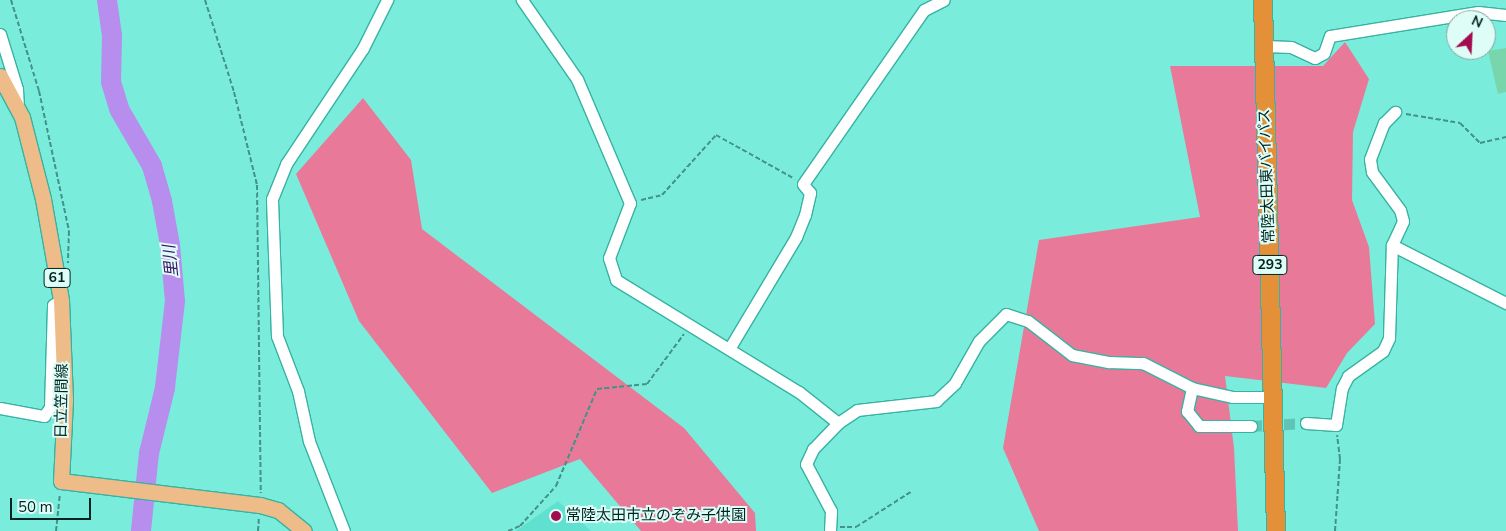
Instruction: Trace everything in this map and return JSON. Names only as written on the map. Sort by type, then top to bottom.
[{"type":"highway","name":"常陸太田東バイパス","points":[[1263,0],[1276,531]]},
{"type":"main road","name":"日立笠間線","points":[[0,76],[18,109],[43,199],[61,300],[65,400],[64,483]]},
{"type":"main road","points":[[64,483],[254,504],[278,510],[304,531]]},
{"type":"street","points":[[344,531],[309,441],[298,391],[275,322],[272,199],[286,164],[363,48],[387,0]]},
{"type":"street","points":[[522,0],[577,79],[630,203],[609,258],[616,280],[800,392],[838,423]]},
{"type":"street","points":[[729,349],[796,238],[805,215],[810,193],[803,184],[924,10],[944,0]]},
{"type":"street","points":[[1264,46],[1291,47],[1316,58],[1324,53],[1330,36],[1478,12],[1506,15]]},
{"type":"street","points":[[0,34],[17,89],[18,109]]},
{"type":"street","points":[[1306,423],[1336,425],[1342,388],[1348,376],[1383,351],[1389,338],[1392,245],[1403,221],[1400,210],[1372,172],[1370,159],[1384,123],[1394,112]]},
{"type":"street","points":[[1392,245],[1506,303]]},
{"type":"street","points":[[0,408],[44,416],[50,407],[53,304],[61,300]]},
{"type":"street","points":[[831,529],[831,511],[806,464],[813,450],[838,423],[857,410],[936,401],[955,383],[979,341],[1006,314],[1028,321],[1072,356],[1109,362],[1143,363],[1192,388],[1234,397],[1273,397]]},
{"type":"street","points":[[1192,388],[1187,412],[1199,426],[1251,426]]},
{"type":"path","points":[[11,0],[38,91],[69,231],[66,270]]},
{"type":"path","points":[[205,0],[234,92],[257,185],[260,250],[254,504],[258,531]]},
{"type":"path","points":[[1394,112],[1460,123],[1480,142],[1506,137]]},
{"type":"path","points":[[630,203],[662,195],[716,135],[803,184]]},
{"type":"path","points":[[508,531],[520,526],[556,486],[597,389],[647,384],[690,326]]},
{"type":"path","points":[[1335,531],[1340,459],[1336,425]]},
{"type":"path","points":[[56,531],[64,483]]},
{"type":"path","points":[[831,529],[856,527],[912,491]]},
{"type":"shaded area","points":[[1345,42],[1369,79],[1353,132],[1352,200],[1369,247],[1375,324],[1347,353],[1326,388],[1225,376],[1234,448],[1238,531],[1039,531],[1003,448],[1039,240],[1200,217],[1170,66],[1323,66]]},
{"type":"shaded area","points":[[363,98],[411,160],[422,229],[684,428],[755,513],[756,531],[641,531],[580,459],[492,493],[359,321],[296,174]]},
{"type":"shaded area","name":"常陸太田市立のぞみ子供園","points":[[558,501],[591,531],[516,531]]},
{"type":"building","points":[[1506,48],[1506,92],[1498,94],[1490,60],[1496,60],[1496,50]]},
{"type":"waterway","name":"里川","points":[[107,0],[112,35],[111,82],[119,109],[152,166],[162,201],[170,245],[175,301],[165,388],[149,453],[141,531]]},
{"type":"tunnel","points":[[1251,426],[1306,423]]},
{"type":"place","name":"常陸太田市立のぞみ子供園","points":[[556,516]]}]
